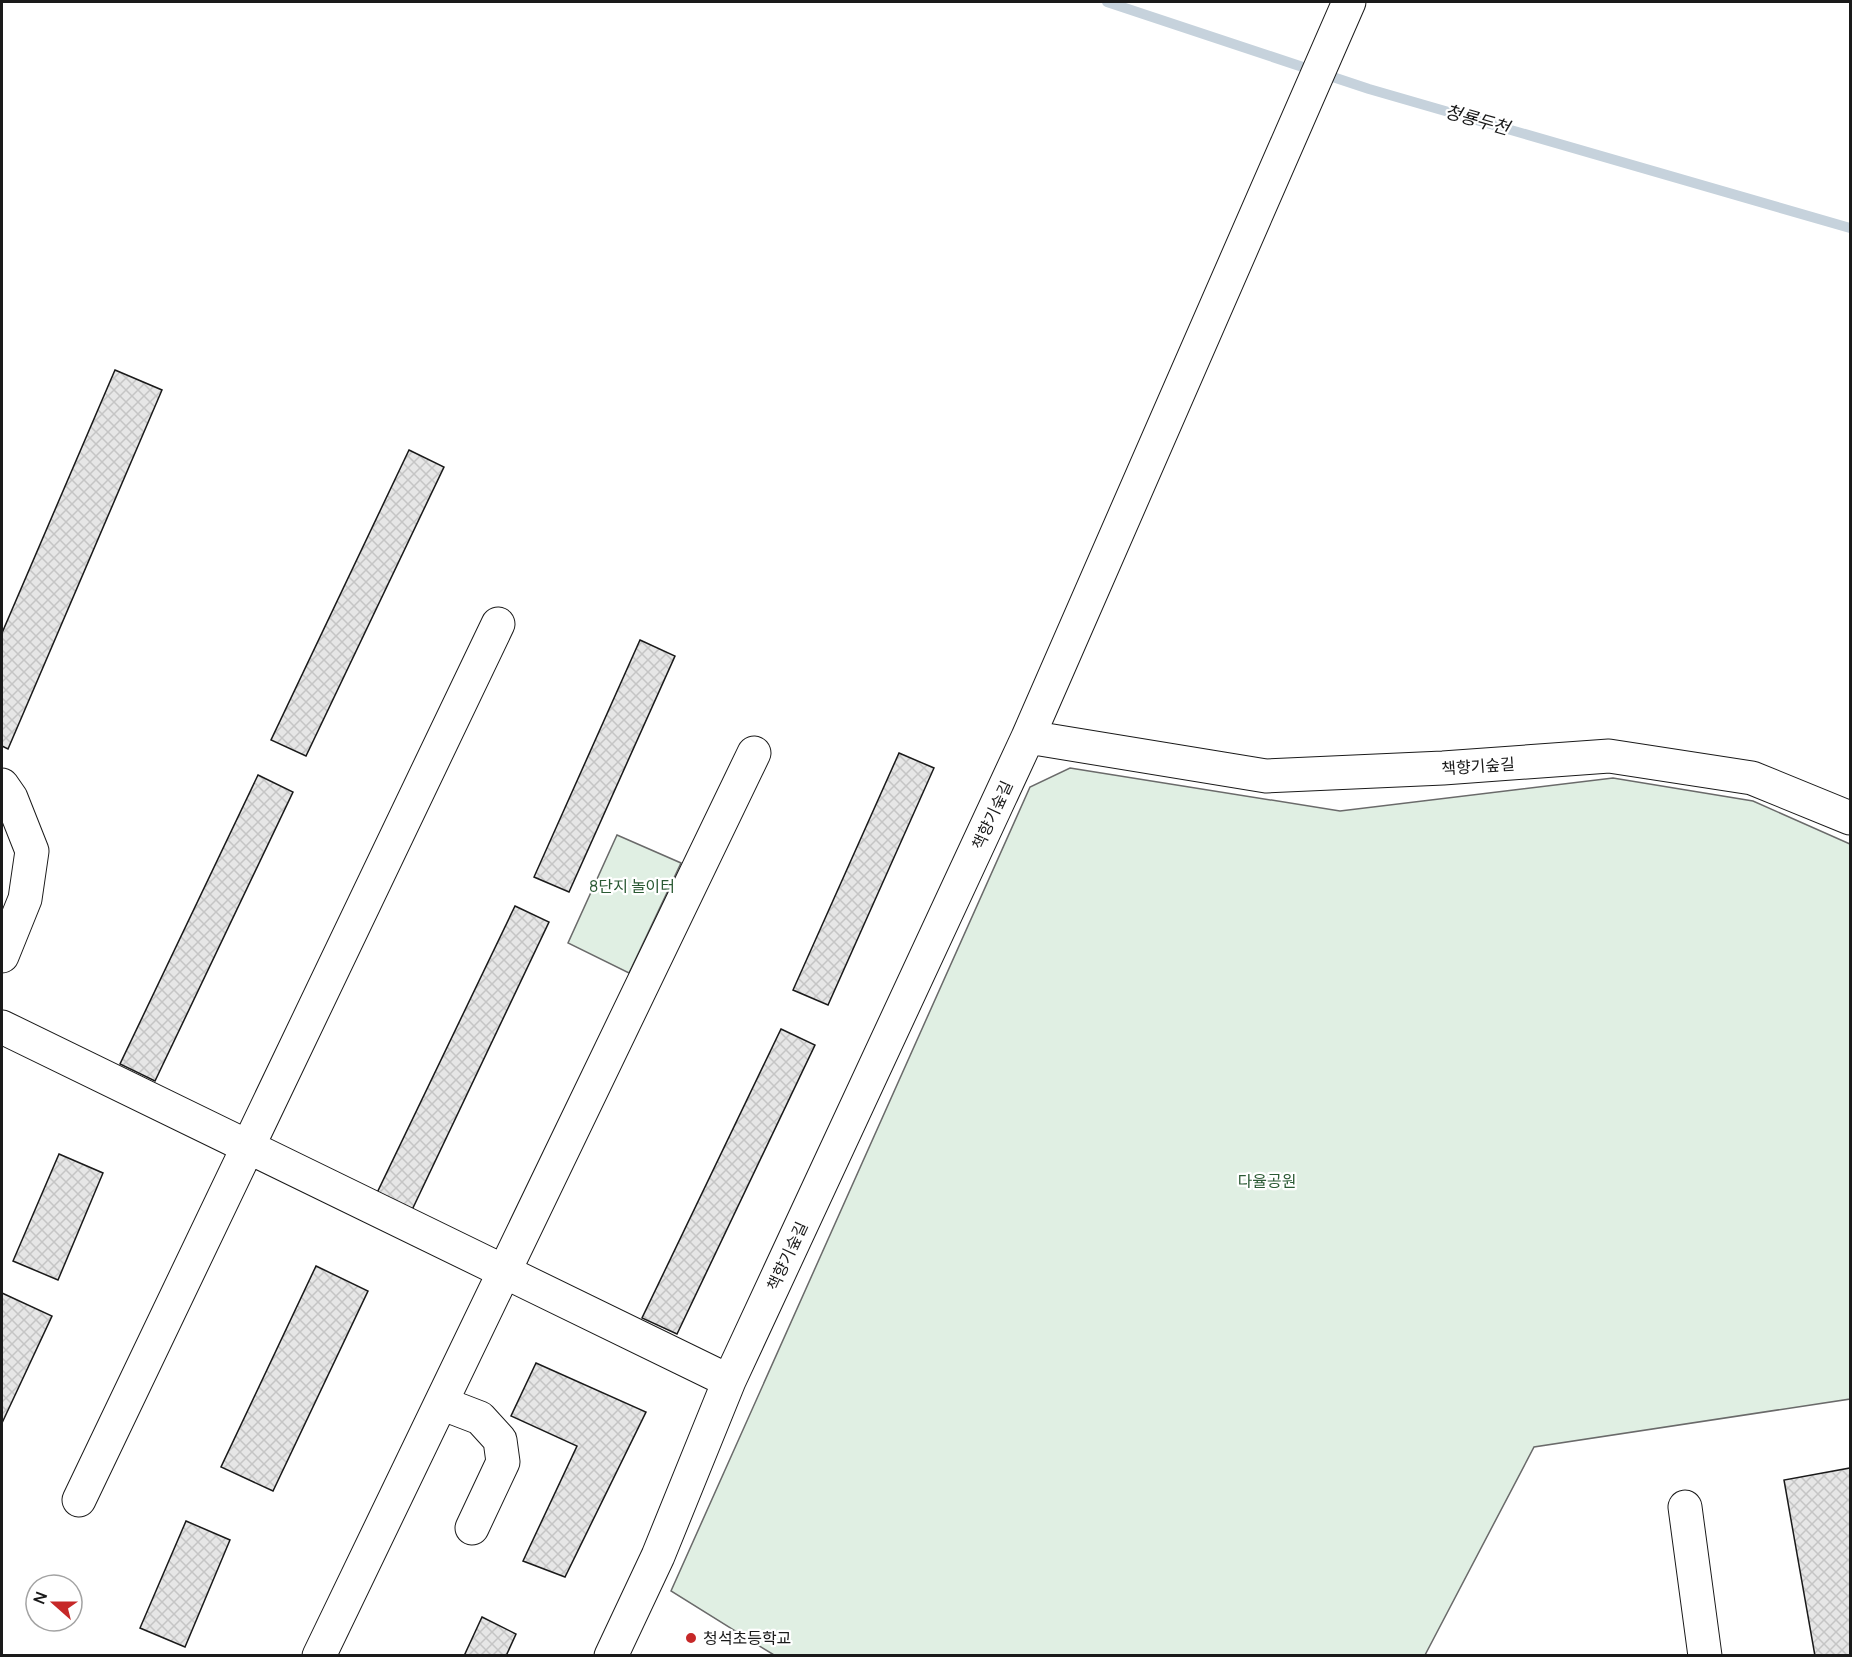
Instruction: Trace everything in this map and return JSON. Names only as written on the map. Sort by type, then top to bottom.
[{"type":"street","points":[[1028,737],[1349,2]]},
{"type":"street","points":[[79,1500],[498,624]]},
{"type":"street","name":"책향기숲길","points":[[611,1656],[658,1556],[729,1381],[1028,737],[1266,776],[1443,768],[1609,756],[1752,778],[1851,818]]},
{"type":"street","points":[[320,1656],[754,753]]},
{"type":"street","points":[[2,785],[11,798],[32,851],[25,899],[2,956]]},
{"type":"street","points":[[2,1027],[729,1381]]},
{"type":"street","points":[[441,1402],[480,1418],[500,1440],[503,1462],[472,1528]]},
{"type":"street","points":[[1685,1507],[1705,1656]]},
{"type":"green space","name":"다율공원","points":[[1070,768],[1340,811],[1613,778],[1753,801],[1850,844],[1850,1399],[1534,1447],[1425,1655],[774,1655],[671,1591],[1030,787]]},
{"type":"green space","name":"8단지 놀이터","points":[[617,835],[681,863],[629,973],[568,943]]},
{"type":"building","points":[[115,370],[162,390],[8,749],[2,746],[2,633]]},
{"type":"building","points":[[409,450],[444,467],[306,756],[271,740]]},
{"type":"building","points":[[640,640],[675,656],[569,892],[534,877]]},
{"type":"building","points":[[899,753],[934,768],[828,1005],[793,990]]},
{"type":"building","points":[[258,775],[293,792],[155,1081],[120,1064]]},
{"type":"building","points":[[515,906],[549,922],[411,1212],[376,1195]]},
{"type":"building","points":[[781,1029],[815,1045],[677,1334],[642,1318]]},
{"type":"building","points":[[59,1154],[103,1173],[58,1280],[13,1261]]},
{"type":"building","points":[[316,1266],[368,1291],[273,1491],[221,1467]]},
{"type":"building","points":[[2,1293],[52,1316],[2,1423]]},
{"type":"building","points":[[536,1363],[646,1412],[565,1577],[523,1561],[577,1446],[511,1416]]},
{"type":"building","points":[[1850,1468],[1850,1656],[1815,1656],[1784,1480]]},
{"type":"building","points":[[186,1521],[230,1540],[185,1647],[140,1628]]},
{"type":"building","points":[[482,1617],[516,1634],[506,1656],[464,1656]]},
{"type":"waterway","name":"청룡두천","points":[[1107,2],[1369,89],[1850,228]]},
{"type":"place","name":"청석초등학교","points":[[691,1638]]}]
